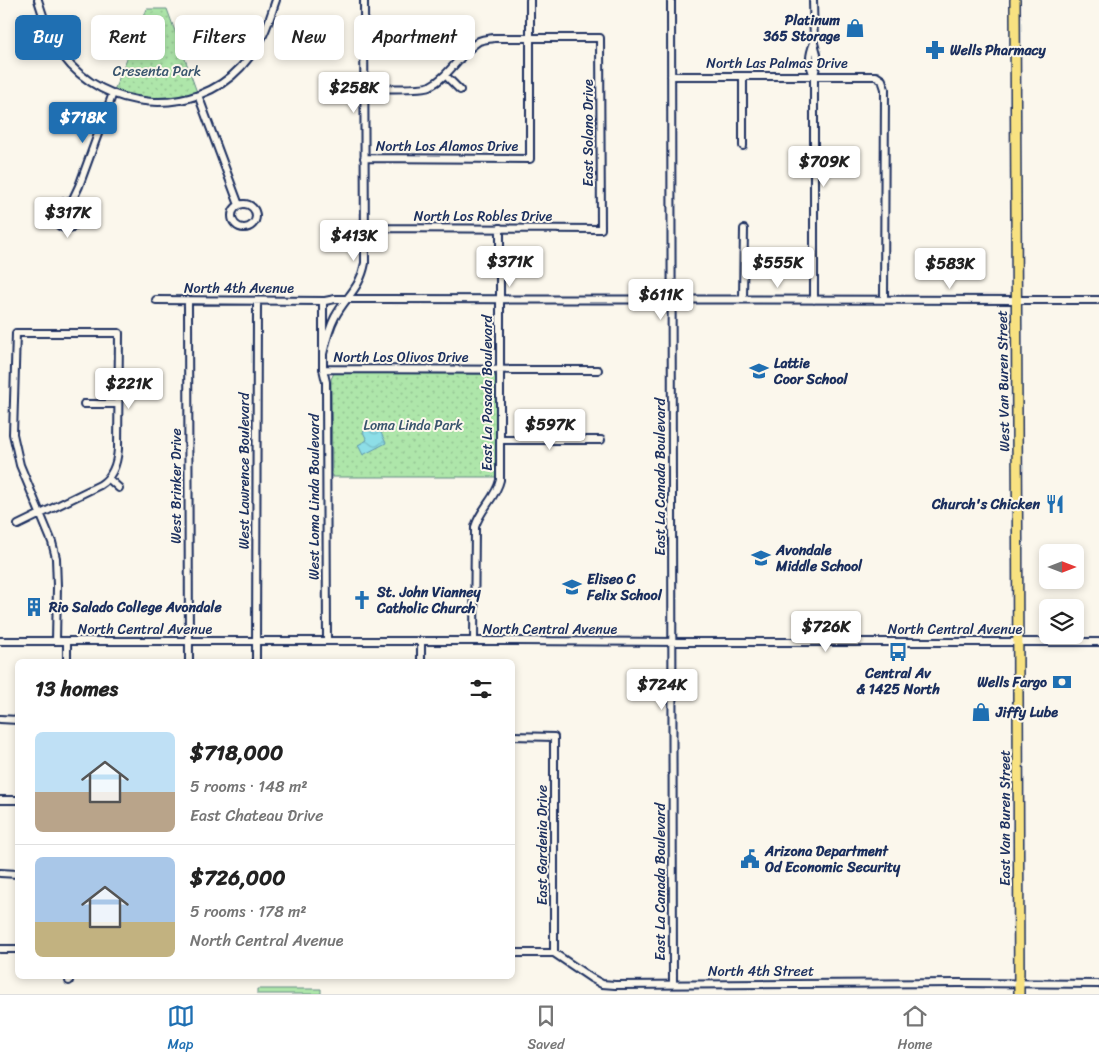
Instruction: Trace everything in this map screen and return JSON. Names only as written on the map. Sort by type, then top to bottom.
[{"type":"main road","name":"West Van Buren Street","points":[[1015,0],[1019,642]]},
{"type":"main road","name":"East Van Buren Street","points":[[1019,642],[1019,994]]},
{"type":"street","points":[[38,0],[49,33],[63,56],[77,72],[97,86],[125,98],[156,102],[175,101],[198,95],[231,76],[260,43],[276,0]]},
{"type":"street","name":"West Loma Linda Boulevard","points":[[323,354],[332,323],[338,311],[359,283],[364,268],[364,0]]},
{"type":"street","points":[[475,45],[480,40],[494,38],[530,38],[530,0]]},
{"type":"street","name":"East La Canada Boulevard","points":[[670,0],[673,984]]},
{"type":"street","points":[[813,0],[816,54],[814,76],[814,300]]},
{"type":"street","name":"East Solano Drive","points":[[530,38],[600,38],[601,229]]},
{"type":"street","name":"North Los Alamos Drive","points":[[364,158],[530,159],[530,38]]},
{"type":"street","points":[[364,88],[427,87],[445,75],[459,60]]},
{"type":"street","points":[[445,75],[460,90]]},
{"type":"street","name":"North Las Palmas Drive","points":[[670,76],[876,76],[882,80],[884,89],[884,300]]},
{"type":"street","points":[[743,76],[743,146]]},
{"type":"street","points":[[71,203],[113,93]]},
{"type":"street","points":[[198,95],[239,205]]},
{"type":"street","points":[[62,203],[71,203],[79,211],[79,219],[72,228],[64,228],[55,221],[54,212],[62,203]]},
{"type":"street","name":"North Los Robles Drive","points":[[365,228],[601,229]]},
{"type":"street","name":"East La Pasada Boulevard","points":[[474,641],[475,527],[478,518],[494,495],[500,475],[500,228]]},
{"type":"street","points":[[743,300],[744,229]]},
{"type":"street","name":"North 4th Avenue","points":[[156,300],[323,301],[348,298],[1099,300]]},
{"type":"street","name":"West Brinker Drive","points":[[188,301],[189,659]]},
{"type":"street","name":"West Lawrence Boulevard","points":[[256,659],[257,301]]},
{"type":"street","name":"West Loma Linda Boulevard","points":[[323,301],[323,354],[326,390],[327,642]]},
{"type":"street","points":[[18,525],[40,514],[100,485],[114,470],[118,456],[119,333],[16,333],[13,434],[20,465],[40,514],[52,542],[56,558],[56,641]]},
{"type":"street","name":"North Los Olivos Drive","points":[[324,369],[598,370]]},
{"type":"street","points":[[84,404],[118,404]]},
{"type":"street","points":[[500,440],[601,440]]},
{"type":"street","points":[[108,478],[119,488]]},
{"type":"street","name":"North Central Avenue","points":[[0,641],[1099,642]]},
{"type":"street","points":[[67,641],[67,659]]},
{"type":"street","points":[[421,642],[422,659]]},
{"type":"street","points":[[0,719],[15,720]]},
{"type":"street","name":"East Gardenia Drive","points":[[515,736],[554,736],[554,953]]},
{"type":"street","points":[[0,800],[15,800]]},
{"type":"street","points":[[0,874],[15,874]]},
{"type":"street","points":[[0,949],[15,949]]},
{"type":"street","points":[[515,953],[554,953]]},
{"type":"street","name":"North 4th Street","points":[[554,953],[602,984],[615,985],[1099,984]]},
{"type":"green space","name":"Cresenta Park","points":[[147,9],[167,9],[175,31],[175,60],[185,60],[198,95],[161,102],[113,93],[126,60],[165,60],[165,15],[145,15]]},
{"type":"green space","name":"Loma Linda Park","points":[[334,373],[493,374],[496,378],[496,477],[332,477],[331,379]]},
{"type":"green space","points":[[257,989],[321,989],[321,994],[257,994]]},
{"type":"water","points":[[377,425],[386,443],[363,455],[358,445],[367,440],[363,432]]},
{"type":"place","name":"Platinum 365 Storage","points":[[855,28]]},
{"type":"place","name":"Wells Pharmacy","points":[[935,50]]},
{"type":"place","name":"Lattie Coor School","points":[[759,371]]},
{"type":"place","name":"Church's Chicken","points":[[1055,504]]},
{"type":"place","name":"Avondale Middle School","points":[[761,558]]},
{"type":"place","name":"Eliseo C Felix School","points":[[572,587]]},
{"type":"place","name":"St. John Vianney Catholic Church","points":[[362,600]]},
{"type":"place","name":"Rio Salado College Avondale","points":[[34,607]]},
{"type":"place","name":"Central Av & 1425 North","points":[[898,652]]},
{"type":"place","name":"Wells Fargo","points":[[1062,682]]},
{"type":"place","name":"Jiffy Lube","points":[[981,712]]},
{"type":"place","name":"Arizona Department Od Economic Security","points":[[750,859]]}]
